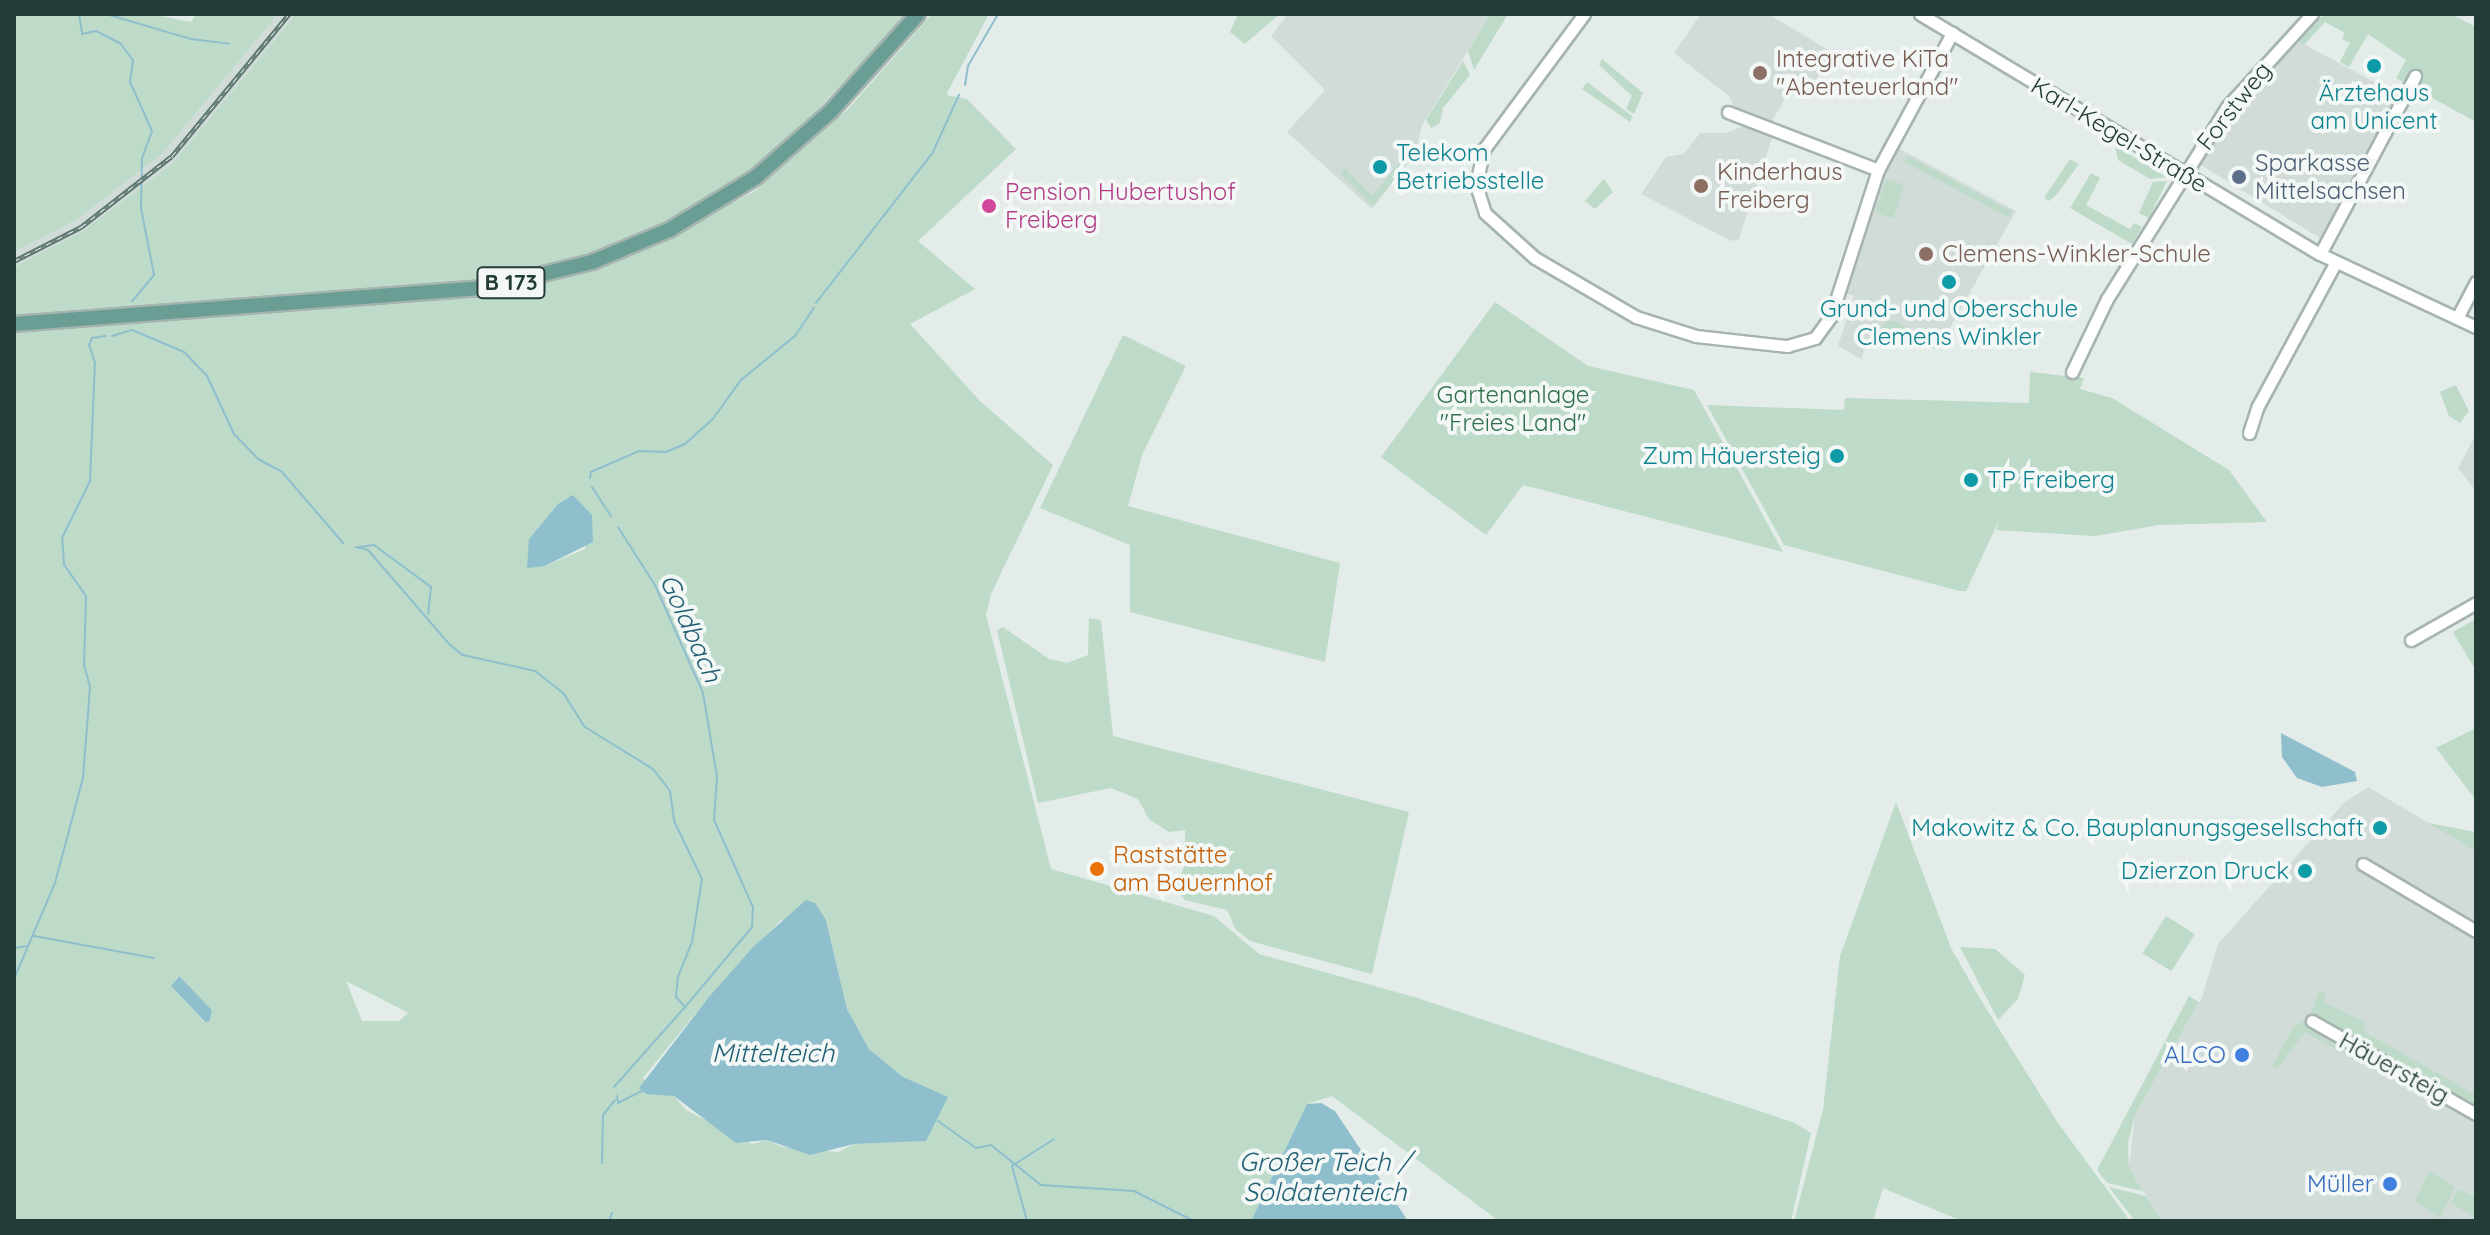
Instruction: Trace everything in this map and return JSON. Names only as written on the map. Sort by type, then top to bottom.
[{"type":"main road","name":"B 173","points":[[14,324],[477,289],[592,262],[669,230],[756,177],[831,111],[918,14]]},
{"type":"street","points":[[1584,14],[1484,149],[1476,185],[1481,205],[1498,228],[1594,296],[1636,317],[1696,336],[1787,346],[1815,338],[1831,316],[1878,170],[1952,33]]},
{"type":"street","name":"Karl-Kegel-Straße","points":[[1920,14],[2320,254],[2476,327]]},
{"type":"street","name":"Forstweg","points":[[2072,372],[2107,299],[2227,107],[2312,14]]},
{"type":"street","points":[[2320,254],[2415,76]]},
{"type":"street","points":[[1728,112],[1878,170]]},
{"type":"street","points":[[2249,433],[2258,406],[2336,262]]},
{"type":"street","points":[[2457,318],[2476,282]]},
{"type":"street","points":[[2411,640],[2476,603]]},
{"type":"street","points":[[2363,864],[2476,931]]},
{"type":"street","name":"Häuersteig","points":[[2312,1021],[2476,1114]]},
{"type":"shaded area","points":[[278,14],[296,14],[172,164],[83,231],[14,267],[14,252],[76,220],[162,154]]},
{"type":"shaded area","points":[[1288,14],[1491,14],[1422,125],[1416,153],[1372,209],[1287,132],[1325,90],[1271,36]]},
{"type":"shaded area","name":"Integrative KiTa \"Abenteuerland\"","points":[[1701,14],[1769,14],[1833,53],[1803,100],[1789,92],[1772,121],[1734,106],[1730,97],[1674,53]]},
{"type":"shaded area","points":[[2298,41],[2402,97],[2323,240],[2201,165],[2235,106]]},
{"type":"shaded area","name":"Kinderhaus Freiberg","points":[[1747,125],[1773,135],[1739,239],[1731,241],[1641,194],[1666,157],[1684,154],[1700,133],[1725,133]]},
{"type":"shaded area","name":"Clemens-Winkler-Schule","points":[[1896,147],[2016,211],[1938,349],[1867,343],[1861,359],[1838,346],[1854,296],[1846,293],[1876,192]]},
{"type":"shaded area","points":[[2476,434],[2476,491],[2458,468]]},
{"type":"shaded area","points":[[2368,787],[2476,851],[2476,1221],[2162,1221],[2129,1168],[2135,1115],[2202,997],[2218,944],[2344,803]]},
{"type":"green space","points":[[14,14],[150,14],[191,22],[196,14],[278,14],[162,154],[76,220],[14,252]]},
{"type":"green space","points":[[296,14],[908,14],[784,145],[744,175],[669,222],[578,259],[460,283],[14,316],[14,267],[83,231],[172,164]]},
{"type":"green space","points":[[932,14],[989,14],[946,95],[967,99],[1016,149],[918,241],[975,289],[910,324],[979,400],[1053,465],[991,594],[986,615],[1051,869],[1214,916],[1259,954],[1414,997],[1795,1123],[1811,1133],[1791,1221],[1499,1221],[1332,1096],[1307,1104],[1251,1221],[14,1221],[14,331],[463,297],[582,273],[633,255],[755,191],[849,108]],"holes":[[[573,496],[591,515],[585,549],[545,566],[529,539],[558,504]],[[781,920],[826,920],[847,1009],[869,1049],[903,1077],[925,1141],[854,1144],[838,1152],[782,1147],[767,1140],[752,1144],[686,1110],[674,1096],[655,1092],[643,1078],[708,998]],[[178,976],[212,1010],[210,1021],[204,1022],[171,986]],[[346,981],[408,1013],[399,1021],[362,1021]]]},
{"type":"green space","points":[[1238,14],[1280,14],[1245,44],[1230,32]]},
{"type":"green space","points":[[1491,14],[1508,14],[1474,70],[1468,51]]},
{"type":"green space","points":[[2326,14],[2451,14],[2476,27],[2476,122],[2396,78],[2406,60],[2368,34],[2349,67],[2340,62],[2350,43],[2342,39],[2345,33],[2325,22],[2304,45],[2298,41],[2294,46],[2297,34]]},
{"type":"green space","points":[[1602,59],[1643,93],[1634,114],[1626,109],[1632,96],[1599,65]]},
{"type":"green space","points":[[1463,61],[1470,75],[1443,108],[1440,123],[1431,128],[1426,120]]},
{"type":"green space","points":[[1587,82],[1632,116],[1630,122],[1582,89]]},
{"type":"green space","points":[[2115,146],[2167,177],[2150,179],[2118,160]]},
{"type":"green space","points":[[1406,155],[1411,158],[1373,206],[1341,175],[1344,167],[1372,196]]},
{"type":"green space","points":[[1908,156],[2012,211],[2009,218],[1905,162]]},
{"type":"green space","points":[[2070,159],[2079,164],[2049,201],[2044,198]]},
{"type":"green space","points":[[2091,173],[2100,178],[2086,205],[2130,229],[2134,223],[2142,227],[2132,244],[2070,208]]},
{"type":"green space","points":[[1604,179],[1613,192],[1595,209],[1585,201]]},
{"type":"green space","points":[[1886,179],[1904,185],[1893,218],[1875,212]]},
{"type":"green space","points":[[2167,181],[2149,218],[2139,213],[2153,182]]},
{"type":"green space","name":"Gartenanlage \"Freies Land\"","points":[[1495,302],[1588,366],[1694,390],[1783,552],[1523,485],[1486,535],[1381,457]]},
{"type":"green space","points":[[1893,321],[1902,325],[1906,334],[1902,343],[1893,347],[1884,343],[1880,334],[1884,325]]},
{"type":"green space","points":[[1123,335],[1186,366],[1142,455],[1128,506],[1340,563],[1325,662],[1130,612],[1130,545],[1040,508]]},
{"type":"green space","points":[[2030,372],[2084,378],[2080,389],[2112,398],[2229,470],[2267,522],[2159,525],[2095,536],[1996,530],[2000,518],[1966,591],[1960,591],[1784,545],[1707,405],[1844,410],[1845,398],[2029,403]]},
{"type":"green space","points":[[2456,385],[2469,411],[2460,423],[2449,416],[2440,392]]},
{"type":"green space","points":[[1089,618],[1101,620],[1113,736],[1409,812],[1372,974],[1250,941],[1236,930],[1227,910],[1185,900],[1175,887],[1185,865],[1185,830],[1169,832],[1149,819],[1138,799],[1111,788],[1038,803],[997,630],[1003,627],[1049,659],[1067,663],[1088,655]]},
{"type":"green space","points":[[2476,619],[2476,671],[2453,632]]},
{"type":"green space","points":[[2476,728],[2476,800],[2436,748]]},
{"type":"green space","points":[[1896,802],[1951,948],[2058,1123],[2130,1221],[1962,1221],[1883,1188],[1873,1221],[1794,1221],[1823,1110],[1840,956]]},
{"type":"green space","points":[[2428,823],[2476,832],[2476,851]]},
{"type":"green space","points":[[2166,916],[2195,934],[2172,971],[2143,953]]},
{"type":"green space","points":[[1960,947],[1995,949],[2025,975],[2018,999],[1998,1020]]},
{"type":"green space","points":[[2319,990],[2326,993],[2324,1002],[2366,1023],[2363,1031],[2476,1095],[2476,1107],[2311,1013]]},
{"type":"green space","points":[[2189,996],[2199,1002],[2135,1115],[2128,1143],[2129,1168],[2143,1191],[2107,1183],[2097,1170]]},
{"type":"green space","points":[[2307,1020],[2324,1032],[2321,1037],[2360,1060],[2363,1056],[2365,1065],[2305,1032],[2277,1069],[2272,1066],[2294,1026]]},
{"type":"green space","points":[[2429,1171],[2455,1187],[2440,1218],[2415,1201]]},
{"type":"green space","points":[[2109,1187],[2146,1196],[2162,1221],[2135,1221]]},
{"type":"green space","points":[[2458,1189],[2476,1198],[2476,1218],[2451,1203]]},
{"type":"water","points":[[573,495],[592,515],[593,542],[545,566],[527,568],[529,539],[558,504]]},
{"type":"water","points":[[2281,733],[2355,772],[2357,781],[2322,787],[2297,778],[2282,757]]},
{"type":"water","name":"Mittelteich","points":[[806,900],[815,903],[826,920],[847,1009],[869,1049],[903,1077],[948,1097],[926,1141],[854,1144],[810,1155],[767,1140],[736,1143],[674,1096],[646,1094],[639,1088],[708,998],[754,946]]},
{"type":"water","points":[[179,976],[212,1010],[210,1021],[205,1022],[171,986]]},
{"type":"water","name":"Großer Teich / Soldatenteich","points":[[1321,1103],[1335,1111],[1408,1221],[1251,1221],[1307,1104]]},
{"type":"waterway","points":[[79,14],[82,34],[96,31],[120,43],[133,60],[130,82],[152,131],[142,159],[141,208],[154,275],[132,301]]},
{"type":"waterway","points":[[106,14],[191,39],[229,44]]},
{"type":"waterway","name":"Goldbach","points":[[965,85],[968,66],[998,14]]},
{"type":"waterway","name":"Goldbach","points":[[816,303],[933,152],[959,95]]},
{"type":"waterway","name":"Goldbach","points":[[590,478],[591,472],[639,451],[666,452],[685,444],[712,420],[741,380],[795,336],[814,308]]},
{"type":"waterway","points":[[112,336],[132,330],[184,352],[207,376],[234,434],[258,459],[282,472],[343,543]]},
{"type":"waterway","points":[[14,979],[55,883],[83,778],[90,687],[84,665],[86,596],[64,564],[62,538],[90,481],[95,363],[89,345],[92,338],[106,336]]},
{"type":"waterway","name":"Goldbach","points":[[592,487],[611,516]]},
{"type":"waterway","name":"Goldbach","points":[[618,527],[655,585],[703,693],[717,777],[714,820],[753,907],[752,927],[686,1006]]},
{"type":"waterway","points":[[360,547],[374,545],[431,587],[428,614]]},
{"type":"waterway","points":[[356,547],[368,550],[450,645],[463,655],[535,671],[564,694],[585,727],[653,769],[670,791],[674,821],[702,879],[692,942],[678,977],[676,997],[685,1007],[614,1087]]},
{"type":"waterway","points":[[34,936],[154,958]]},
{"type":"waterway","points":[[14,948],[28,946]]},
{"type":"waterway","points":[[617,1096],[618,1103],[643,1090]]},
{"type":"waterway","points":[[602,1163],[603,1115],[615,1100]]},
{"type":"waterway","points":[[938,1121],[976,1148],[991,1145],[1041,1185],[1134,1191],[1194,1221]]},
{"type":"waterway","points":[[1027,1221],[1012,1166],[1054,1139]]},
{"type":"waterway","points":[[609,1221],[612,1213]]},
{"type":"railway","points":[[14,261],[81,227],[172,156],[289,14]]},
{"type":"place","name":"Ärztehaus am Unicent","points":[[2374,66]]},
{"type":"place","name":"Integrative KiTa \"Abenteuerland\"","points":[[1760,73]]},
{"type":"place","name":"Telekom Betriebsstelle","points":[[1380,167]]},
{"type":"place","name":"Sparkasse Mittelsachsen","points":[[2239,177]]},
{"type":"place","name":"Kinderhaus Freiberg","points":[[1701,186]]},
{"type":"place","name":"Pension Hubertushof Freiberg","points":[[989,206]]},
{"type":"place","name":"Clemens-Winkler-Schule","points":[[1926,254]]},
{"type":"place","name":"Grund- und Oberschule Clemens Winkler","points":[[1949,282]]},
{"type":"place","name":"Zum Häuersteig","points":[[1837,456]]},
{"type":"place","name":"TP Freiberg","points":[[1971,480]]},
{"type":"place","name":"Makowitz & Co. Bauplanungsgesellschaft","points":[[2380,828]]},
{"type":"place","name":"Raststätte am Bauernhof","points":[[1097,869]]},
{"type":"place","name":"Dzierzon Druck","points":[[2305,871]]},
{"type":"place","name":"ALCO","points":[[2242,1055]]},
{"type":"place","name":"Müller","points":[[2390,1184]]}]
